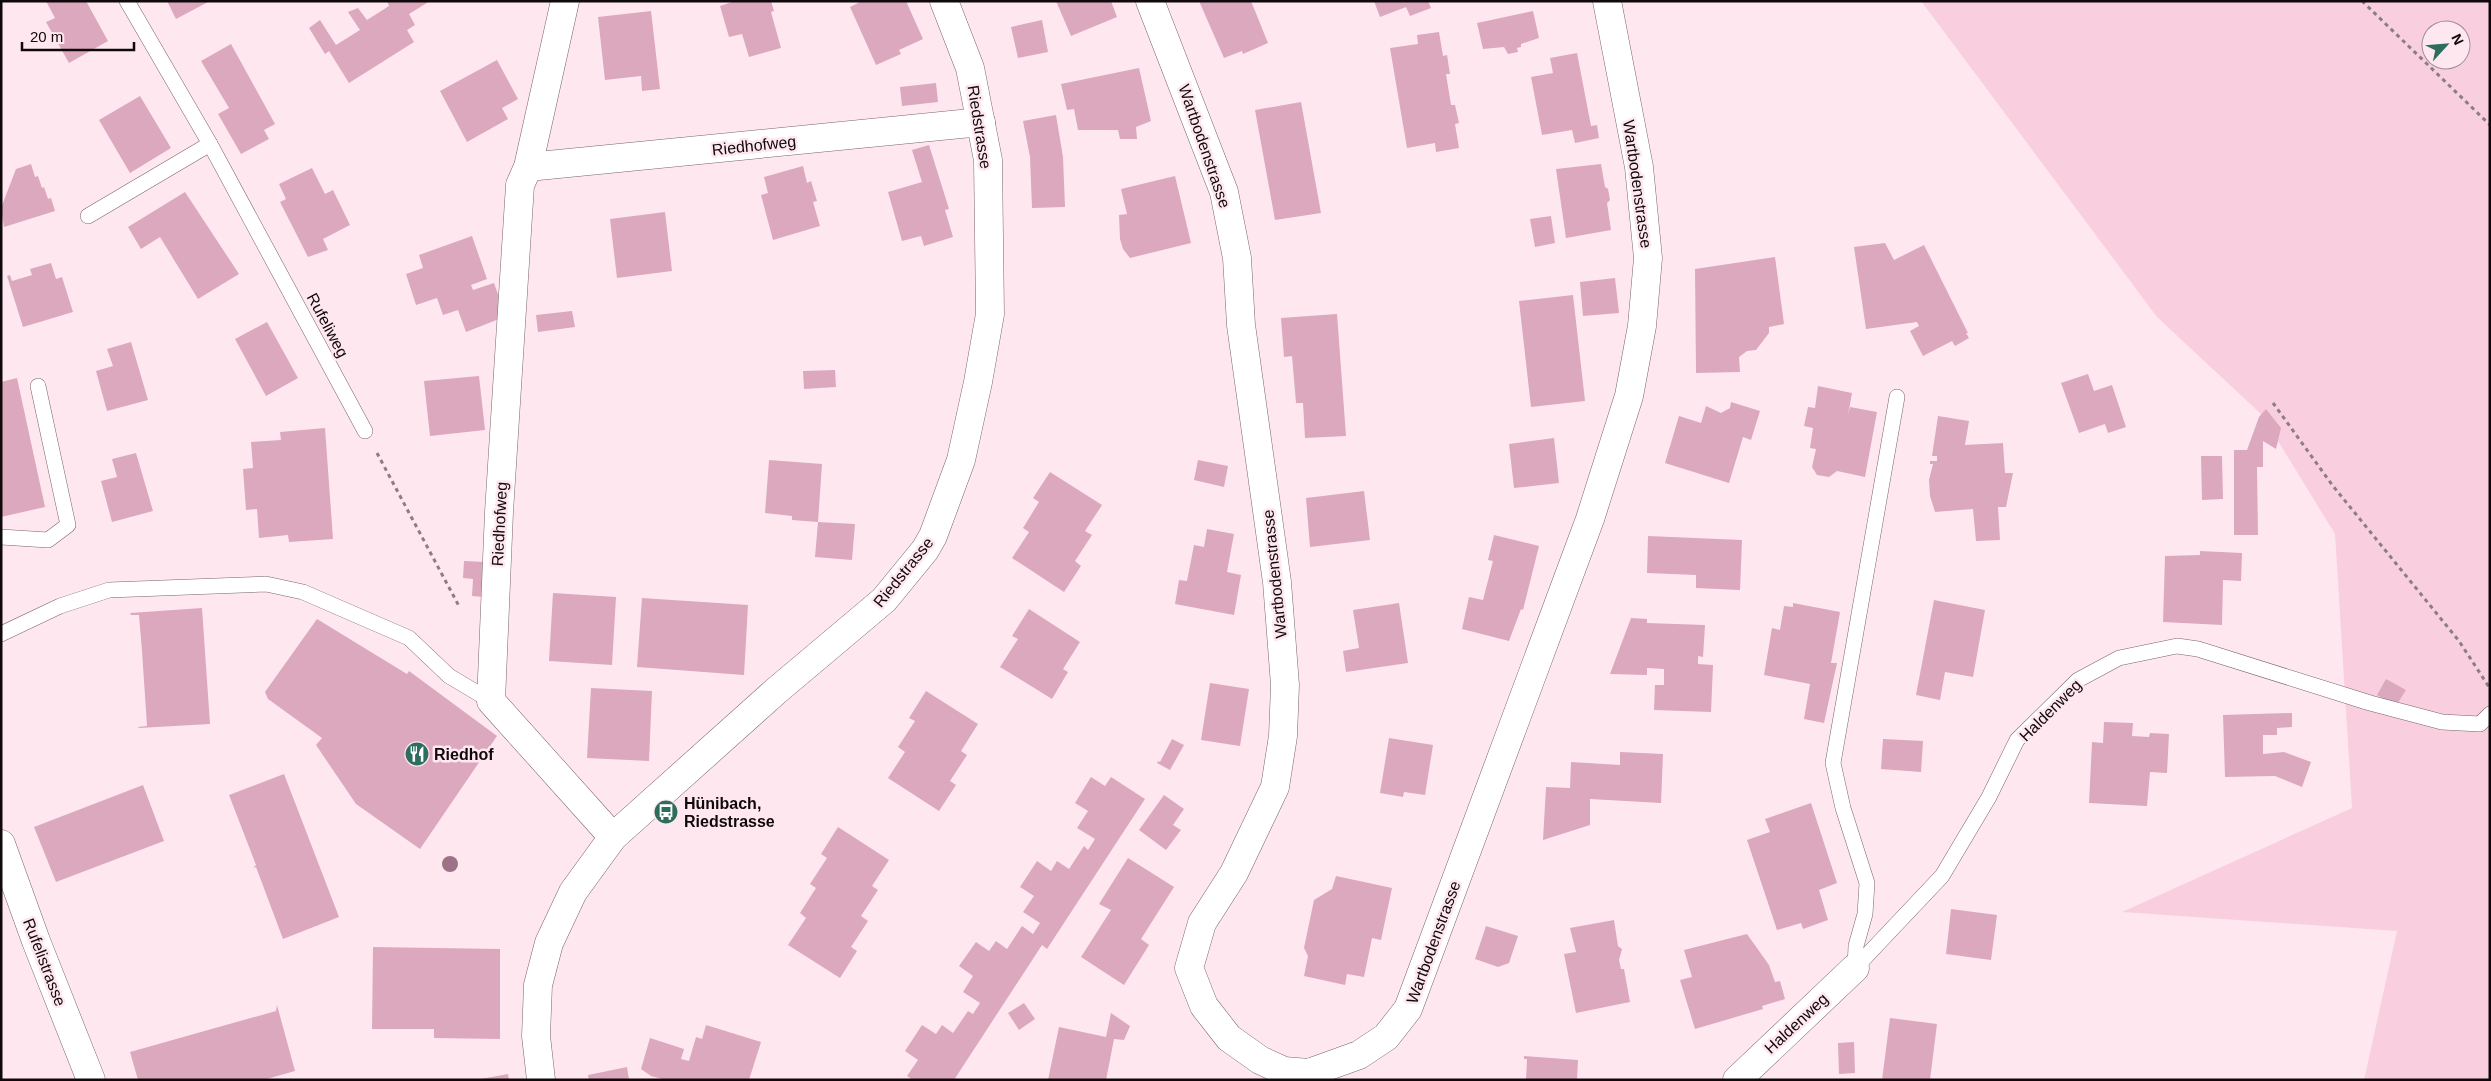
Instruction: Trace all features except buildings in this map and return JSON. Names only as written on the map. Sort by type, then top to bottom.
[{"type":"street","name":"Riedhofweg","points":[[491,701],[499,512],[520,185],[528,167],[565,1]]},
{"type":"street","name":"Riedstrasse","points":[[542,1080],[536,1036],[538,985],[548,943],[573,892],[613,837],[776,691],[884,600],[925,550],[933,536],[961,460],[990,314],[988,160],[970,68],[944,1]]},
{"type":"street","name":"Wartbodenstrasse","points":[[1150,1],[1224,192],[1237,258],[1242,325],[1277,582],[1285,686],[1283,736],[1275,787],[1234,873],[1202,923],[1189,968],[1204,1006],[1229,1038],[1268,1064],[1284,1071],[1309,1077],[1359,1055],[1386,1037],[1408,1009],[1590,519],[1629,396],[1642,326],[1648,258],[1639,167],[1607,1]]},
{"type":"street","name":"Riedhofweg","points":[[528,167],[981,122]]},
{"type":"street","points":[[491,701],[613,837]]},
{"type":"street","name":"Rufelistrasse","points":[[1,844],[36,941],[91,1080]]},
{"type":"street","name":"Haldenweg","points":[[1736,1080],[1855,968]]},
{"type":"lane","name":"Rufeliweg","points":[[127,1],[210,144],[365,431]]},
{"type":"lane","points":[[88,216],[210,144]]},
{"type":"lane","points":[[1,537],[48,540],[68,525],[38,386]]},
{"type":"lane","points":[[1855,968],[1856,946],[1865,914],[1867,883],[1843,808],[1833,763],[1897,397]]},
{"type":"lane","points":[[1,634],[60,606],[109,590],[266,584],[303,592],[409,638],[449,676],[491,701]]},
{"type":"lane","name":"Haldenweg","points":[[1855,968],[1942,876],[1989,797],[2018,740],[2078,680],[2119,658],[2177,646],[2198,648],[2370,703],[2442,722],[2480,724],[2490,714]]},
{"type":"path","points":[[2362,1],[2490,124]]},
{"type":"path","points":[[2273,403],[2333,486],[2459,641],[2486,680],[2490,690]]},
{"type":"path","points":[[365,431],[464,616]]},
{"type":"shaded area","points":[[1921,1],[2490,1],[2490,1080],[2364,1080],[2397,931],[2122,912],[2352,808],[2335,534],[2262,415],[2157,317]]},
{"type":"place","name":"Riedhof","points":[[417,754]]},
{"type":"place","name":"Hünibach, Riedstrasse","points":[[666,812]]}]
